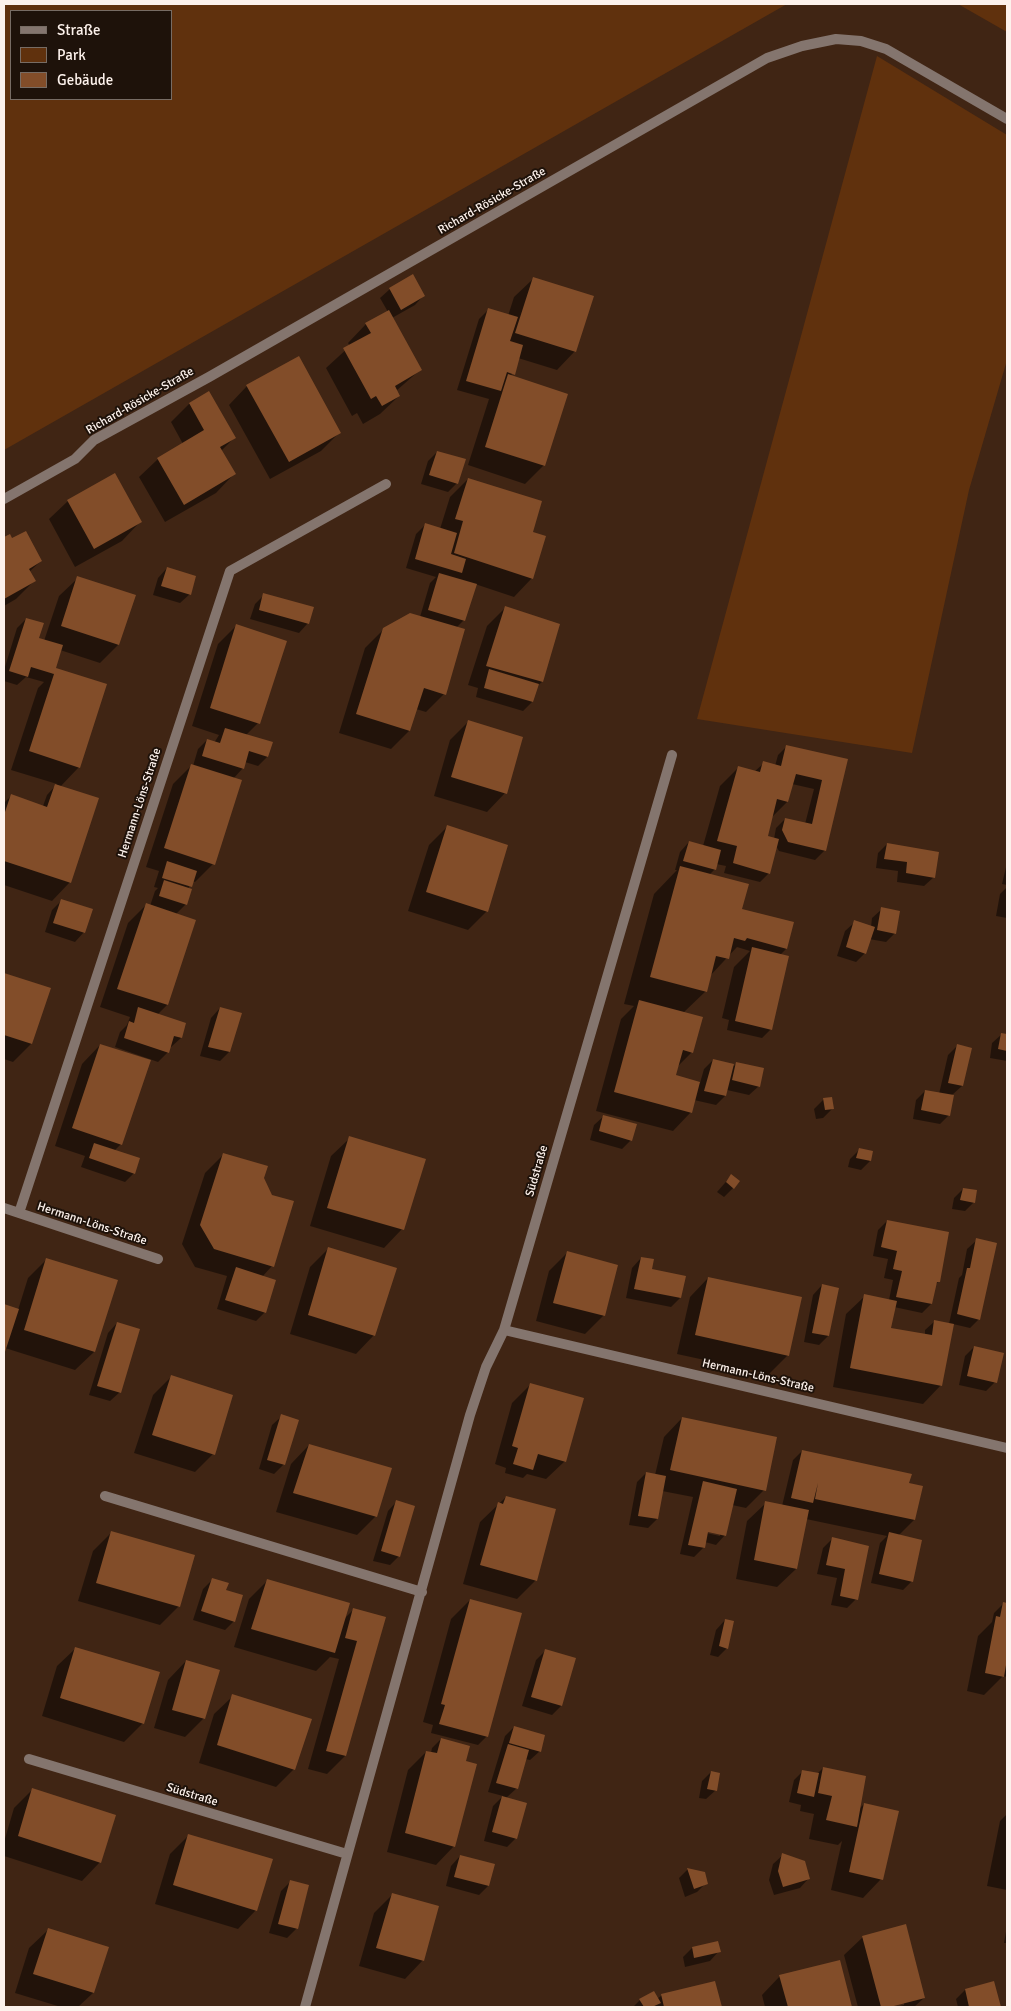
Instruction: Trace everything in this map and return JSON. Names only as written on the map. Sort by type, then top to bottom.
[{"type":"street","name":"Richard-Rösicke-Straße","points":[[4,499],[74,459],[94,440],[217,372],[767,58],[802,46],[836,39],[862,41],[886,49],[1007,119]]},
{"type":"street","name":"Hermann-Löns-Straße","points":[[19,1213],[230,571],[386,484]]},
{"type":"street","name":"Südstraße","points":[[305,2007],[470,1415],[486,1366],[504,1330],[672,755]]},
{"type":"street","name":"Hermann-Löns-Straße","points":[[4,1208],[158,1259]]},
{"type":"street","name":"Hermann-Löns-Straße","points":[[504,1330],[1007,1448]]},
{"type":"street","points":[[105,1496],[422,1592]]},
{"type":"street","name":"Südstraße","points":[[29,1759],[347,1854]]},
{"type":"green space","points":[[4,4],[787,4],[4,450]]},
{"type":"green space","points":[[958,4],[1007,4],[1007,32]]},
{"type":"green space","points":[[877,56],[1007,135],[1007,360],[969,490],[912,753],[697,719]]},
{"type":"building","points":[[413,274],[425,296],[401,310],[389,288]]},
{"type":"building","points":[[533,277],[594,296],[576,352],[515,333]]},
{"type":"building","points":[[488,308],[518,317],[510,341],[523,345],[515,375],[507,372],[501,391],[466,381]]},
{"type":"building","points":[[389,310],[422,370],[395,386],[400,396],[382,406],[376,396],[371,399],[343,348],[371,333],[365,323]]},
{"type":"building","points":[[299,356],[341,433],[289,462],[246,385]]},
{"type":"building","points":[[508,374],[568,394],[545,466],[485,447]]},
{"type":"building","points":[[209,391],[236,438],[220,447],[236,474],[184,505],[157,458],[204,430],[189,403]]},
{"type":"building","points":[[437,451],[466,459],[458,484],[429,475]]},
{"type":"building","points":[[115,473],[142,522],[94,549],[67,500]]},
{"type":"building","points":[[468,478],[542,501],[533,532],[546,536],[533,579],[454,553],[463,521],[455,519]]},
{"type":"building","points":[[425,523],[457,533],[451,554],[466,559],[462,573],[415,559]]},
{"type":"building","points":[[26,531],[42,561],[29,569],[36,581],[4,599],[4,537],[10,534],[12,538]]},
{"type":"building","points":[[167,567],[196,576],[191,595],[161,586]]},
{"type":"building","points":[[439,573],[477,584],[465,621],[428,610]]},
{"type":"building","points":[[77,576],[136,595],[119,645],[61,626]]},
{"type":"building","points":[[263,593],[314,607],[309,624],[259,610]]},
{"type":"building","points":[[505,606],[560,624],[543,682],[486,666]]},
{"type":"building","points":[[410,613],[465,629],[446,695],[424,688],[410,731],[356,714],[383,628]]},
{"type":"building","points":[[26,618],[44,623],[39,638],[63,645],[56,668],[107,684],[80,768],[29,751],[54,674],[31,667],[28,677],[9,671]]},
{"type":"building","points":[[236,624],[287,641],[260,724],[210,708]]},
{"type":"building","points":[[489,669],[539,684],[533,702],[484,688]]},
{"type":"building","points":[[468,720],[523,737],[507,794],[451,777]]},
{"type":"building","points":[[225,728],[273,742],[268,757],[249,751],[244,769],[202,756],[207,739],[220,743]]},
{"type":"building","points":[[786,745],[848,759],[826,851],[788,842],[782,830],[785,818],[812,824],[822,780],[796,774],[788,802],[777,799],[768,836],[779,839],[770,874],[733,863],[737,846],[717,841],[738,766],[760,772],[763,761],[781,766]]},
{"type":"building","points":[[191,764],[242,780],[215,865],[164,848]]},
{"type":"building","points":[[55,784],[99,798],[71,883],[4,861],[4,815],[11,794],[47,807]]},
{"type":"building","points":[[447,825],[508,845],[488,912],[426,892]]},
{"type":"building","points":[[689,841],[721,850],[716,870],[683,861]]},
{"type":"building","points":[[887,843],[939,852],[935,878],[906,873],[907,862],[884,859]]},
{"type":"building","points":[[167,861],[197,871],[192,887],[162,878]]},
{"type":"building","points":[[680,866],[749,884],[742,909],[794,922],[787,949],[747,938],[745,941],[734,938],[729,959],[716,956],[707,992],[650,977]]},
{"type":"building","points":[[164,880],[192,889],[187,905],[159,896]]},
{"type":"building","points":[[61,899],[93,909],[85,933],[53,923]]},
{"type":"building","points":[[146,903],[196,920],[168,1005],[117,989]]},
{"type":"building","points":[[881,907],[900,911],[896,934],[877,930]]},
{"type":"building","points":[[854,920],[875,927],[866,954],[846,947]]},
{"type":"building","points":[[752,947],[789,956],[772,1030],[735,1021]]},
{"type":"building","points":[[4,973],[51,988],[32,1044],[4,1035]]},
{"type":"building","points":[[639,1000],[703,1017],[693,1053],[683,1050],[676,1075],[700,1082],[692,1113],[614,1092]]},
{"type":"building","points":[[138,1007],[186,1023],[182,1038],[174,1036],[169,1053],[124,1038],[129,1021],[134,1023]]},
{"type":"building","points":[[220,1007],[242,1013],[230,1052],[208,1047]]},
{"type":"building","points":[[1001,1033],[1007,1034],[1007,1051],[998,1049]]},
{"type":"building","points":[[100,1044],[151,1060],[122,1145],[72,1128]]},
{"type":"building","points":[[957,1044],[972,1048],[963,1086],[948,1083]]},
{"type":"building","points":[[713,1059],[734,1064],[726,1096],[704,1091]]},
{"type":"building","points":[[736,1062],[764,1068],[760,1087],[732,1080]]},
{"type":"building","points":[[925,1090],[954,1095],[950,1116],[921,1110]]},
{"type":"building","points":[[832,1097],[834,1109],[825,1110],[823,1098]]},
{"type":"building","points":[[603,1115],[637,1124],[632,1141],[599,1131]]},
{"type":"building","points":[[349,1136],[426,1159],[404,1230],[327,1208]]},
{"type":"building","points":[[94,1143],[140,1158],[135,1174],[89,1158]]},
{"type":"building","points":[[859,1148],[873,1151],[871,1161],[856,1158]]},
{"type":"building","points":[[223,1153],[268,1166],[264,1178],[272,1195],[294,1201],[274,1267],[214,1249],[200,1225]]},
{"type":"building","points":[[731,1174],[740,1181],[734,1189],[726,1182]]},
{"type":"building","points":[[963,1188],[977,1190],[975,1203],[960,1200]]},
{"type":"building","points":[[887,1220],[949,1232],[940,1282],[937,1282],[932,1304],[896,1297],[902,1271],[893,1269],[897,1251],[881,1247]]},
{"type":"building","points":[[976,1238],[997,1243],[980,1320],[957,1314]]},
{"type":"building","points":[[328,1247],[397,1268],[375,1336],[308,1315]]},
{"type":"building","points":[[567,1251],[618,1265],[605,1316],[553,1303]]},
{"type":"building","points":[[641,1257],[654,1259],[652,1269],[686,1276],[681,1298],[634,1289]]},
{"type":"building","points":[[46,1258],[118,1280],[95,1352],[24,1330]]},
{"type":"building","points":[[236,1267],[276,1280],[266,1313],[225,1300]]},
{"type":"building","points":[[708,1277],[802,1297],[789,1356],[695,1335]]},
{"type":"building","points":[[822,1284],[839,1288],[829,1336],[812,1333]]},
{"type":"building","points":[[864,1294],[897,1301],[891,1328],[932,1335],[934,1320],[954,1324],[942,1386],[850,1368]]},
{"type":"building","points":[[4,1304],[19,1309],[4,1355]]},
{"type":"building","points":[[117,1322],[140,1329],[121,1393],[97,1386]]},
{"type":"building","points":[[974,1346],[1004,1353],[997,1383],[967,1376]]},
{"type":"building","points":[[171,1375],[233,1395],[215,1455],[152,1435]]},
{"type":"building","points":[[530,1383],[584,1398],[566,1462],[538,1454],[533,1470],[513,1464],[518,1448],[512,1446]]},
{"type":"building","points":[[281,1414],[299,1420],[285,1465],[267,1460]]},
{"type":"building","points":[[682,1417],[777,1437],[766,1491],[670,1470]]},
{"type":"building","points":[[309,1444],[392,1468],[377,1517],[293,1493]]},
{"type":"building","points":[[802,1450],[912,1474],[909,1483],[923,1486],[915,1520],[815,1499],[818,1483],[813,1503],[791,1498]]},
{"type":"building","points":[[646,1472],[666,1476],[658,1519],[638,1516]]},
{"type":"building","points":[[703,1481],[737,1489],[726,1536],[708,1532],[705,1548],[688,1545]]},
{"type":"building","points":[[506,1496],[556,1509],[537,1581],[480,1565],[498,1502],[503,1504]]},
{"type":"building","points":[[396,1500],[415,1506],[400,1557],[381,1551]]},
{"type":"building","points":[[765,1501],[809,1510],[797,1569],[754,1560]]},
{"type":"building","points":[[111,1531],[195,1555],[180,1607],[96,1583]]},
{"type":"building","points":[[889,1532],[922,1540],[913,1582],[879,1574]]},
{"type":"building","points":[[832,1537],[869,1546],[858,1600],[840,1596],[845,1569],[826,1565]]},
{"type":"building","points":[[212,1578],[229,1583],[226,1590],[243,1595],[235,1622],[201,1611]]},
{"type":"building","points":[[267,1579],[350,1603],[335,1653],[251,1629]]},
{"type":"building","points":[[470,1599],[522,1613],[488,1737],[439,1724],[445,1705],[441,1704]]},
{"type":"building","points":[[1003,1602],[1007,1603],[1007,1659],[1004,1677],[985,1673],[996,1616],[1000,1617]]},
{"type":"building","points":[[353,1608],[386,1617],[346,1756],[326,1751],[357,1641],[345,1638]]},
{"type":"building","points":[[725,1619],[734,1621],[728,1649],[719,1646]]},
{"type":"building","points":[[75,1647],[160,1672],[144,1724],[60,1698]]},
{"type":"building","points":[[545,1649],[576,1658],[562,1706],[531,1697]]},
{"type":"building","points":[[186,1660],[220,1670],[205,1719],[172,1710]]},
{"type":"building","points":[[232,1694],[312,1719],[295,1770],[217,1745]]},
{"type":"building","points":[[514,1726],[545,1735],[541,1752],[509,1743]]},
{"type":"building","points":[[441,1738],[470,1746],[466,1761],[477,1764],[455,1847],[405,1833],[426,1751],[437,1753]]},
{"type":"building","points":[[508,1744],[529,1750],[518,1789],[496,1783]]},
{"type":"building","points":[[823,1767],[866,1776],[857,1827],[826,1820],[832,1796],[818,1793]]},
{"type":"building","points":[[802,1770],[819,1773],[814,1797],[797,1793]]},
{"type":"building","points":[[711,1771],[720,1773],[717,1791],[707,1789]]},
{"type":"building","points":[[32,1788],[116,1815],[101,1863],[18,1836]]},
{"type":"building","points":[[502,1796],[527,1803],[517,1839],[492,1832]]},
{"type":"building","points":[[864,1803],[899,1811],[883,1880],[849,1872]]},
{"type":"building","points":[[188,1834],[273,1859],[257,1911],[173,1885]]},
{"type":"building","points":[[782,1853],[805,1861],[810,1879],[783,1887],[778,1871]]},
{"type":"building","points":[[460,1855],[495,1864],[489,1886],[454,1877]]},
{"type":"building","points":[[687,1868],[705,1872],[708,1884],[694,1889]]},
{"type":"building","points":[[290,1880],[309,1885],[298,1929],[278,1924]]},
{"type":"building","points":[[392,1893],[439,1906],[424,1961],[376,1948]]},
{"type":"building","points":[[906,1924],[925,1998],[890,2007],[881,2007],[862,1936]]},
{"type":"building","points":[[48,1928],[109,1947],[94,1993],[33,1974]]},
{"type":"building","points":[[718,1941],[721,1952],[694,1958],[692,1947]]},
{"type":"building","points":[[840,1960],[852,2007],[788,2007],[779,1975]]},
{"type":"building","points":[[715,1981],[722,2007],[664,2007],[661,1994]]},
{"type":"building","points":[[994,1981],[1001,2007],[969,2007],[965,1989]]},
{"type":"building","points":[[654,1991],[661,2003],[652,2007],[644,2007],[639,1999]]}]
